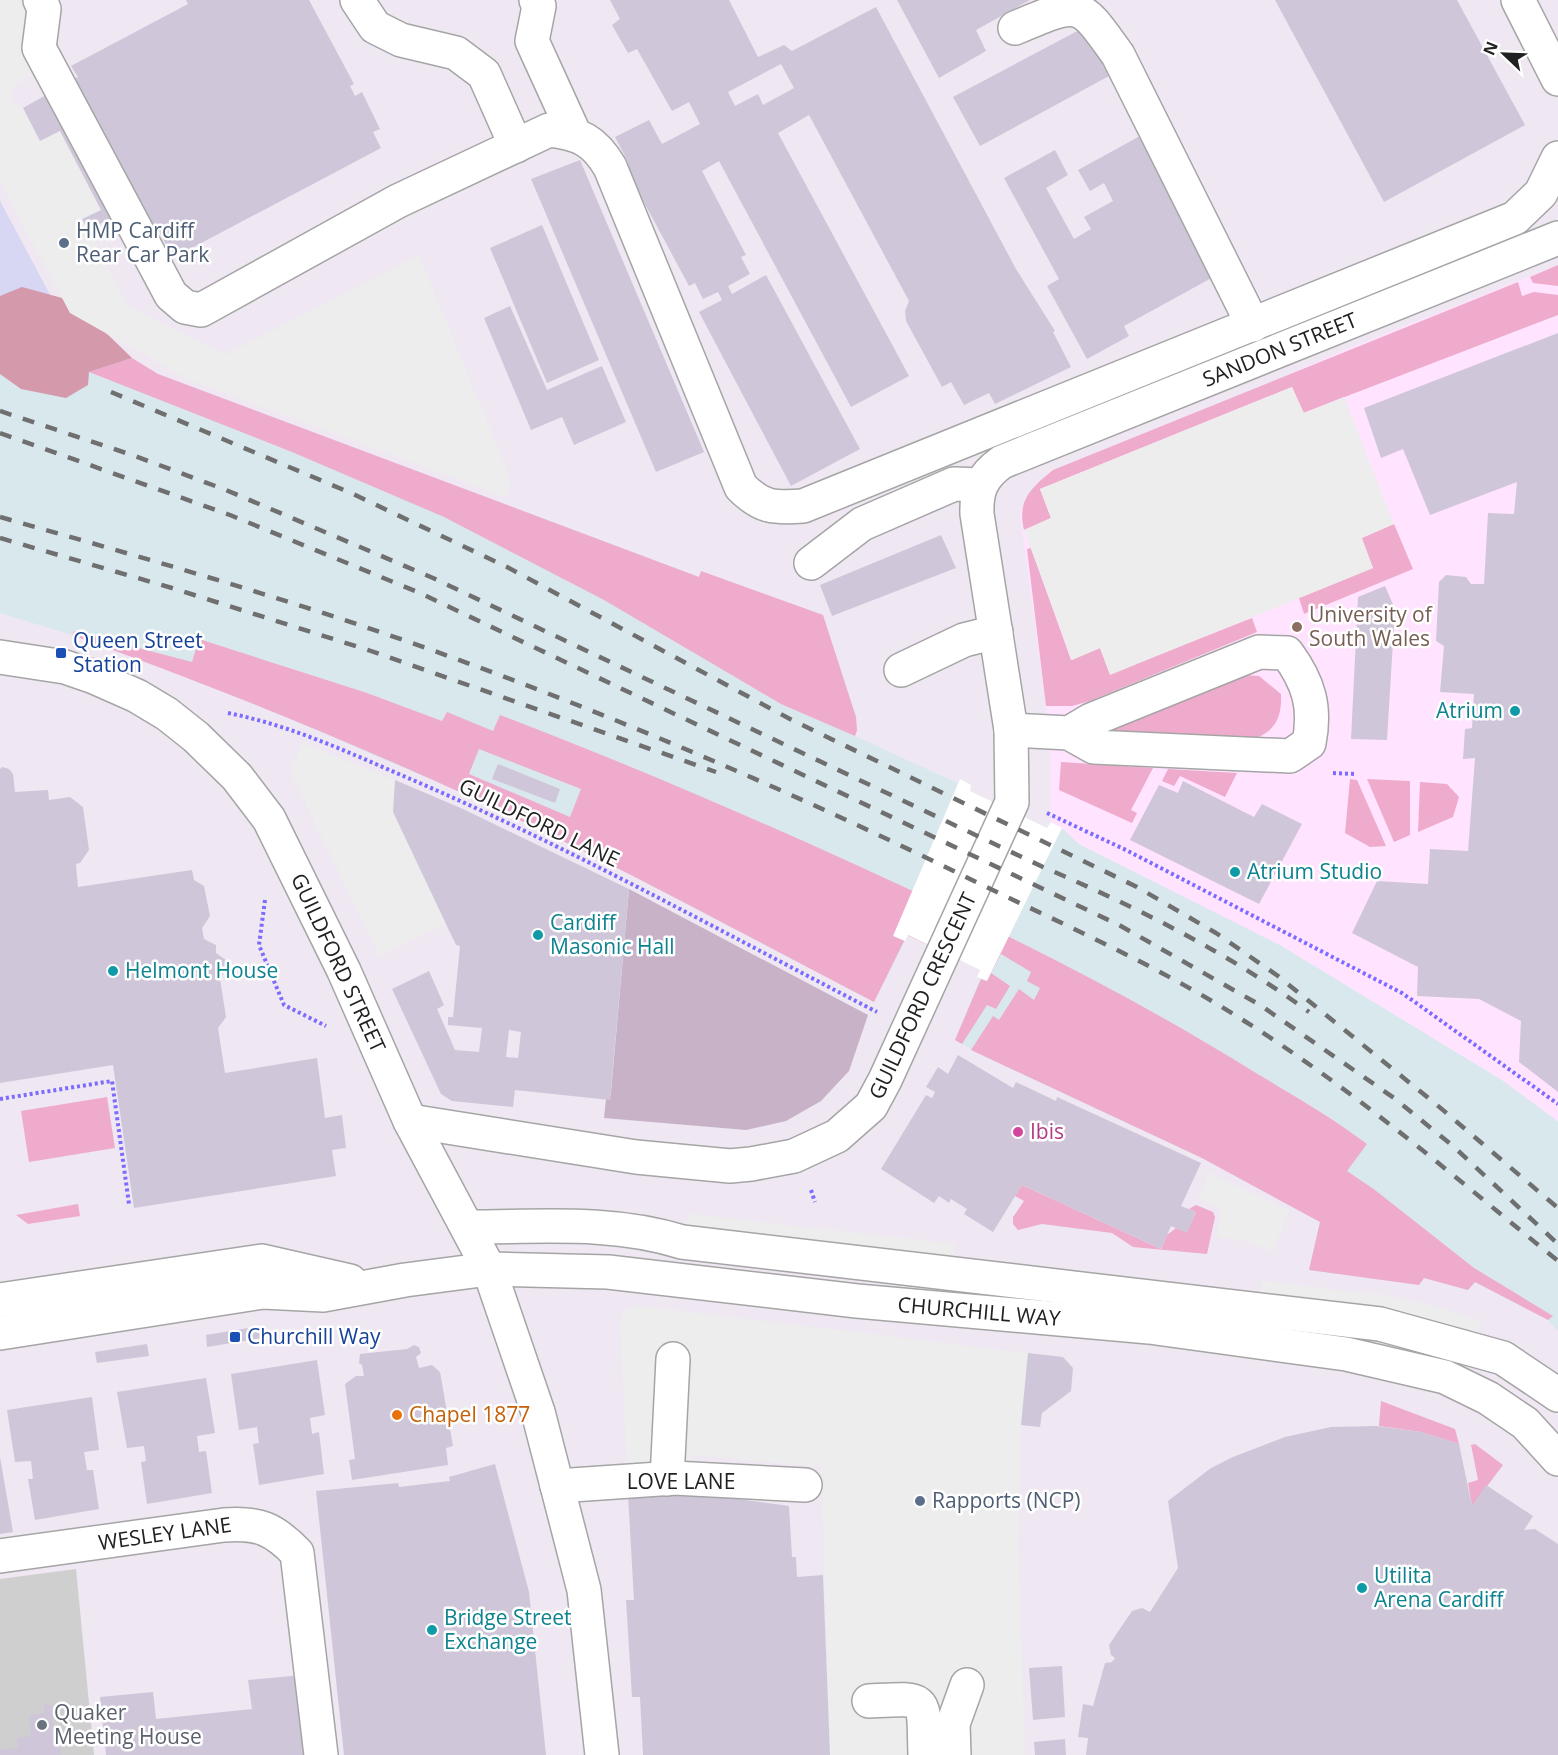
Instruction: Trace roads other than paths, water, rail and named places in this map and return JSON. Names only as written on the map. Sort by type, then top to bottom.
[{"type":"street","points":[[40,0],[44,9],[39,48],[171,295],[185,308],[201,310],[398,201],[549,130],[574,134],[598,148],[610,167],[741,487],[755,501],[778,508],[802,506],[1515,218],[1542,193],[1558,158]]},
{"type":"street","points":[[357,0],[375,27],[401,39],[456,53],[484,74],[516,146]]},
{"type":"street","points":[[536,0],[539,6],[532,41],[574,134]]},
{"type":"street","points":[[1518,0],[1558,79]]},
{"type":"street","points":[[1015,28],[1062,3],[1075,2],[1093,13],[1118,55],[1253,325]]},
{"type":"street","name":"SANDON STREET","points":[[811,563],[862,524],[954,484],[991,473],[1558,238]]},
{"type":"street","name":"GUILDFORD CRESCENT","points":[[410,1121],[636,1157],[730,1166],[772,1161],[814,1149],[857,1121],[871,1106],[910,1028],[1012,802],[1011,730],[977,514],[976,498],[991,473]]},
{"type":"street","points":[[901,670],[964,640],[996,632]]},
{"type":"street","points":[[1011,730],[1069,733],[1094,747],[1290,756],[1309,743],[1314,719],[1303,675],[1287,654],[1259,652],[1091,720],[1069,733]]},
{"type":"street","name":"GUILDFORD STREET","points":[[0,657],[65,667],[137,696],[167,714],[196,737],[237,777],[269,819],[344,971],[410,1121],[469,1227],[489,1269],[538,1412],[584,1590],[603,1755]]},
{"type":"street","name":"CHURCHILL WAY","points":[[469,1227],[596,1227],[649,1232],[682,1242],[1380,1324],[1503,1358],[1558,1395]]},
{"type":"street","name":"CHURCHILL WAY","points":[[0,1300],[262,1261],[369,1286]]},
{"type":"street","name":"CHURCHILL WAY","points":[[0,1333],[263,1292],[323,1295],[489,1269],[608,1272],[857,1301],[1149,1327],[1346,1354],[1445,1377],[1488,1398],[1525,1422],[1558,1459]]},
{"type":"street","points":[[667,1479],[673,1359]]},
{"type":"street","name":"LOVE LANE","points":[[557,1486],[667,1479],[805,1485]]},
{"type":"street","name":"WESLEY LANE","points":[[0,1556],[224,1524],[246,1523],[279,1533],[297,1552],[321,1755]]},
{"type":"street","points":[[954,1755],[953,1724],[967,1685]]},
{"type":"street","points":[[869,1701],[913,1699],[921,1704],[924,1712],[925,1755]]},
{"type":"railway","points":[[111,392],[351,493],[507,567],[790,719],[1137,887],[1216,933],[1278,976],[1437,1105],[1558,1208]]},
{"type":"railway","points":[[0,411],[135,456],[226,490],[433,578],[1112,898],[1213,950],[1309,1012]]},
{"type":"railway","points":[[0,433],[230,515],[420,593],[1119,925],[1260,1005],[1394,1098],[1453,1146],[1558,1244]]},
{"type":"railway","points":[[0,517],[283,600],[451,657],[650,734],[781,790],[910,850],[1146,965],[1246,1022],[1367,1107],[1558,1261]]},
{"type":"railway","points":[[0,538],[172,588],[368,650],[716,772]]},
{"type":"place","name":"HMP Cardiff Rear Car Park","points":[[64,243]]},
{"type":"place","name":"University of South Wales","points":[[1297,627]]},
{"type":"place","name":"Queen Street Station","points":[[61,653]]},
{"type":"place","name":"Atrium","points":[[1515,711]]},
{"type":"place","name":"Atrium Studio","points":[[1235,872]]},
{"type":"place","name":"Cardiff Masonic Hall","points":[[538,935]]},
{"type":"place","name":"Helmont House","points":[[113,971]]},
{"type":"place","name":"Ibis","points":[[1018,1132]]},
{"type":"place","name":"Churchill Way","points":[[235,1337]]},
{"type":"place","name":"Chapel 1877","points":[[397,1415]]},
{"type":"place","name":"Rapports (NCP)","points":[[920,1501]]},
{"type":"place","name":"Utilita Arena Cardiff","points":[[1362,1588]]},
{"type":"place","name":"Bridge Street Exchange","points":[[432,1630]]},
{"type":"place","name":"Quaker Meeting House","points":[[42,1725]]}]
